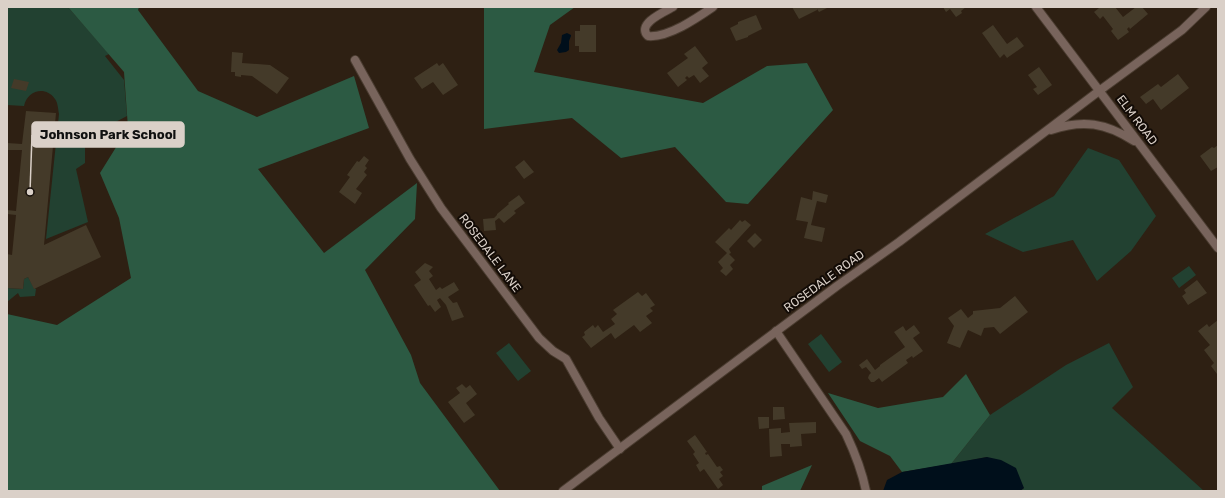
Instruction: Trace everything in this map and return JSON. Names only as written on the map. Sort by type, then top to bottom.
[{"type":"street","points":[[673,7],[653,18],[647,24],[645,29],[648,36],[656,36],[680,27],[713,7]]},
{"type":"street","name":"ELM ROAD","points":[[1036,7],[1218,248]]},
{"type":"street","name":"ROSEDALE ROAD","points":[[563,491],[776,331],[899,242],[1099,90],[1182,30],[1206,7]]},
{"type":"street","name":"ROSEDALE LANE","points":[[355,60],[410,159],[441,208],[539,338],[553,351],[566,360],[599,418],[620,449]]},
{"type":"street","points":[[1041,134],[1068,125],[1085,123],[1113,129],[1139,144]]},
{"type":"street","points":[[776,331],[846,434],[858,459],[866,491]]},
{"type":"green space","points":[[7,7],[68,7],[109,54],[105,56],[124,80],[127,116],[85,138],[85,163],[76,169],[88,222],[46,239],[59,114],[58,108],[56,101],[51,95],[42,91],[32,94],[24,106],[7,105]]},
{"type":"green space","points":[[68,7],[139,7],[138,10],[198,91],[257,117],[354,76],[369,128],[258,169],[324,253],[417,183],[415,219],[365,270],[411,355],[420,383],[500,491],[7,491],[7,314],[57,325],[131,278],[119,218],[100,173],[128,128],[124,72]]},
{"type":"green space","points":[[484,7],[575,7],[550,25],[534,72],[703,103],[767,66],[807,63],[833,110],[748,204],[726,202],[675,147],[621,158],[572,118],[484,129]]},
{"type":"green space","points":[[1088,148],[1119,160],[1156,216],[1131,251],[1097,281],[1073,240],[1023,252],[985,234],[1054,196]]},
{"type":"green space","points":[[1189,266],[1196,275],[1179,288],[1172,278]]},
{"type":"green space","points":[[28,277],[36,289],[35,296],[20,297],[18,293],[7,302],[7,288],[23,289],[24,279]]},
{"type":"green space","points":[[821,334],[842,362],[829,372],[808,344]]},
{"type":"green space","points":[[509,343],[531,371],[518,381],[496,353]]},
{"type":"green space","points":[[1109,343],[1133,387],[1112,408],[1204,491],[1020,491],[1024,488],[987,457],[951,464],[990,415],[1066,365]]},
{"type":"green space","points":[[966,374],[990,415],[951,464],[902,472],[890,456],[860,441],[828,393],[878,408],[943,397]]},
{"type":"green space","points":[[812,465],[800,491],[762,491],[762,486]]},
{"type":"water","points":[[567,33],[571,35],[569,50],[559,53],[557,50],[561,43],[562,35]]},
{"type":"water","points":[[987,457],[1001,460],[1016,468],[1024,488],[1020,491],[883,491],[887,480],[902,472]]},
{"type":"building","points":[[792,7],[829,7],[819,12],[817,9],[799,19]]},
{"type":"building","points":[[943,7],[966,7],[961,11],[962,13],[956,17],[950,9],[946,12]]},
{"type":"building","points":[[1097,7],[1115,7],[1123,17],[1136,7],[1142,7],[1148,14],[1130,29],[1129,27],[1127,29],[1129,32],[1118,40],[1111,31],[1113,29],[1103,16],[1100,19],[1094,12],[1099,8]]},
{"type":"building","points":[[756,15],[762,29],[748,37],[736,41],[730,28],[738,24],[738,22]]},
{"type":"building","points":[[580,25],[596,25],[596,52],[579,52],[579,46],[575,46],[575,31],[580,31]]},
{"type":"building","points":[[993,25],[1007,44],[1017,37],[1024,46],[1007,58],[1004,54],[1000,58],[982,33]]},
{"type":"building","points":[[695,46],[708,63],[702,68],[709,76],[700,83],[694,75],[689,78],[687,76],[685,78],[687,80],[678,87],[667,73],[688,58],[684,54]]},
{"type":"building","points":[[232,52],[243,53],[242,63],[270,65],[289,78],[277,94],[252,76],[235,76],[235,72],[231,72]]},
{"type":"building","points":[[437,63],[439,66],[443,63],[458,85],[443,95],[433,82],[422,89],[414,78]]},
{"type":"building","points":[[1039,67],[1052,85],[1038,95],[1033,89],[1037,87],[1028,75]]},
{"type":"building","points":[[1178,74],[1189,88],[1161,110],[1153,99],[1146,104],[1140,97],[1158,84],[1161,87]]},
{"type":"building","points":[[14,79],[29,82],[26,91],[11,88]]},
{"type":"building","points":[[26,111],[56,113],[44,245],[86,225],[101,257],[34,289],[28,277],[24,279],[23,289],[7,288],[7,254],[12,255],[16,215],[7,214],[7,210],[16,211],[22,150],[7,150],[7,143],[22,144]]},
{"type":"building","points":[[1218,145],[1218,167],[1211,171],[1200,156],[1212,147],[1214,148]]},
{"type":"building","points":[[364,156],[369,160],[365,166],[367,168],[364,172],[367,175],[356,189],[362,193],[355,204],[339,192],[350,177],[347,175],[357,161],[359,162]]},
{"type":"building","points":[[524,160],[534,172],[524,179],[515,167]]},
{"type":"building","points":[[813,191],[828,195],[826,203],[817,201],[811,225],[825,228],[822,242],[804,238],[808,222],[796,220],[801,197],[812,200]]},
{"type":"building","points":[[519,195],[525,203],[514,211],[516,213],[504,223],[499,218],[495,221],[496,230],[484,231],[483,219],[494,218],[509,204],[508,203]]},
{"type":"building","points":[[740,220],[742,222],[745,220],[751,225],[729,249],[731,253],[729,254],[735,260],[730,265],[733,269],[726,276],[720,271],[723,268],[718,262],[727,253],[715,242],[729,228],[731,230]]},
{"type":"building","points":[[755,233],[762,240],[754,248],[747,241]]},
{"type":"building","points":[[425,263],[433,267],[429,271],[433,276],[429,279],[436,290],[440,287],[442,289],[454,282],[459,290],[448,297],[453,303],[457,302],[464,317],[452,321],[446,305],[440,298],[437,300],[441,307],[435,312],[430,305],[428,306],[414,285],[421,280],[415,272]]},
{"type":"building","points":[[1197,280],[1207,293],[1188,305],[1182,296],[1186,293],[1184,290]]},
{"type":"building","points":[[638,292],[642,296],[646,293],[655,305],[650,308],[653,311],[646,316],[652,323],[640,332],[634,325],[615,339],[611,333],[591,348],[582,337],[585,335],[584,332],[593,325],[595,328],[598,325],[603,332],[615,324],[611,319],[617,314],[613,310]]},
{"type":"building","points":[[1015,296],[1028,312],[1000,334],[994,327],[984,328],[981,336],[968,330],[960,348],[947,343],[954,326],[948,318],[961,309],[968,318],[973,314],[973,311],[1000,308]]},
{"type":"building","points":[[1218,320],[1217,374],[1211,366],[1214,363],[1204,350],[1210,345],[1198,331],[1207,324],[1209,327]]},
{"type":"building","points":[[914,325],[920,333],[913,338],[923,351],[913,358],[912,356],[906,360],[908,363],[882,382],[879,378],[874,382],[871,382],[868,378],[871,373],[866,367],[862,369],[859,365],[867,359],[875,370],[905,347],[894,332],[903,326],[906,331]]},
{"type":"building","points":[[462,384],[466,388],[470,385],[477,394],[466,403],[475,415],[464,423],[448,402],[460,393],[456,388]]},
{"type":"building","points":[[773,407],[784,407],[785,419],[773,420]]},
{"type":"building","points":[[758,417],[769,417],[769,428],[759,429]]},
{"type":"building","points":[[816,422],[816,433],[801,434],[802,446],[790,447],[790,444],[781,444],[782,456],[770,457],[769,429],[781,428],[781,433],[790,432],[789,423]]},
{"type":"building","points":[[695,435],[707,452],[705,453],[706,455],[708,454],[717,467],[720,466],[723,470],[720,472],[723,476],[719,479],[723,485],[718,489],[704,469],[700,472],[696,465],[699,463],[693,454],[695,452],[687,441]]},
{"type":"place","name":"Johnson Park School","points":[[30,192]]}]
